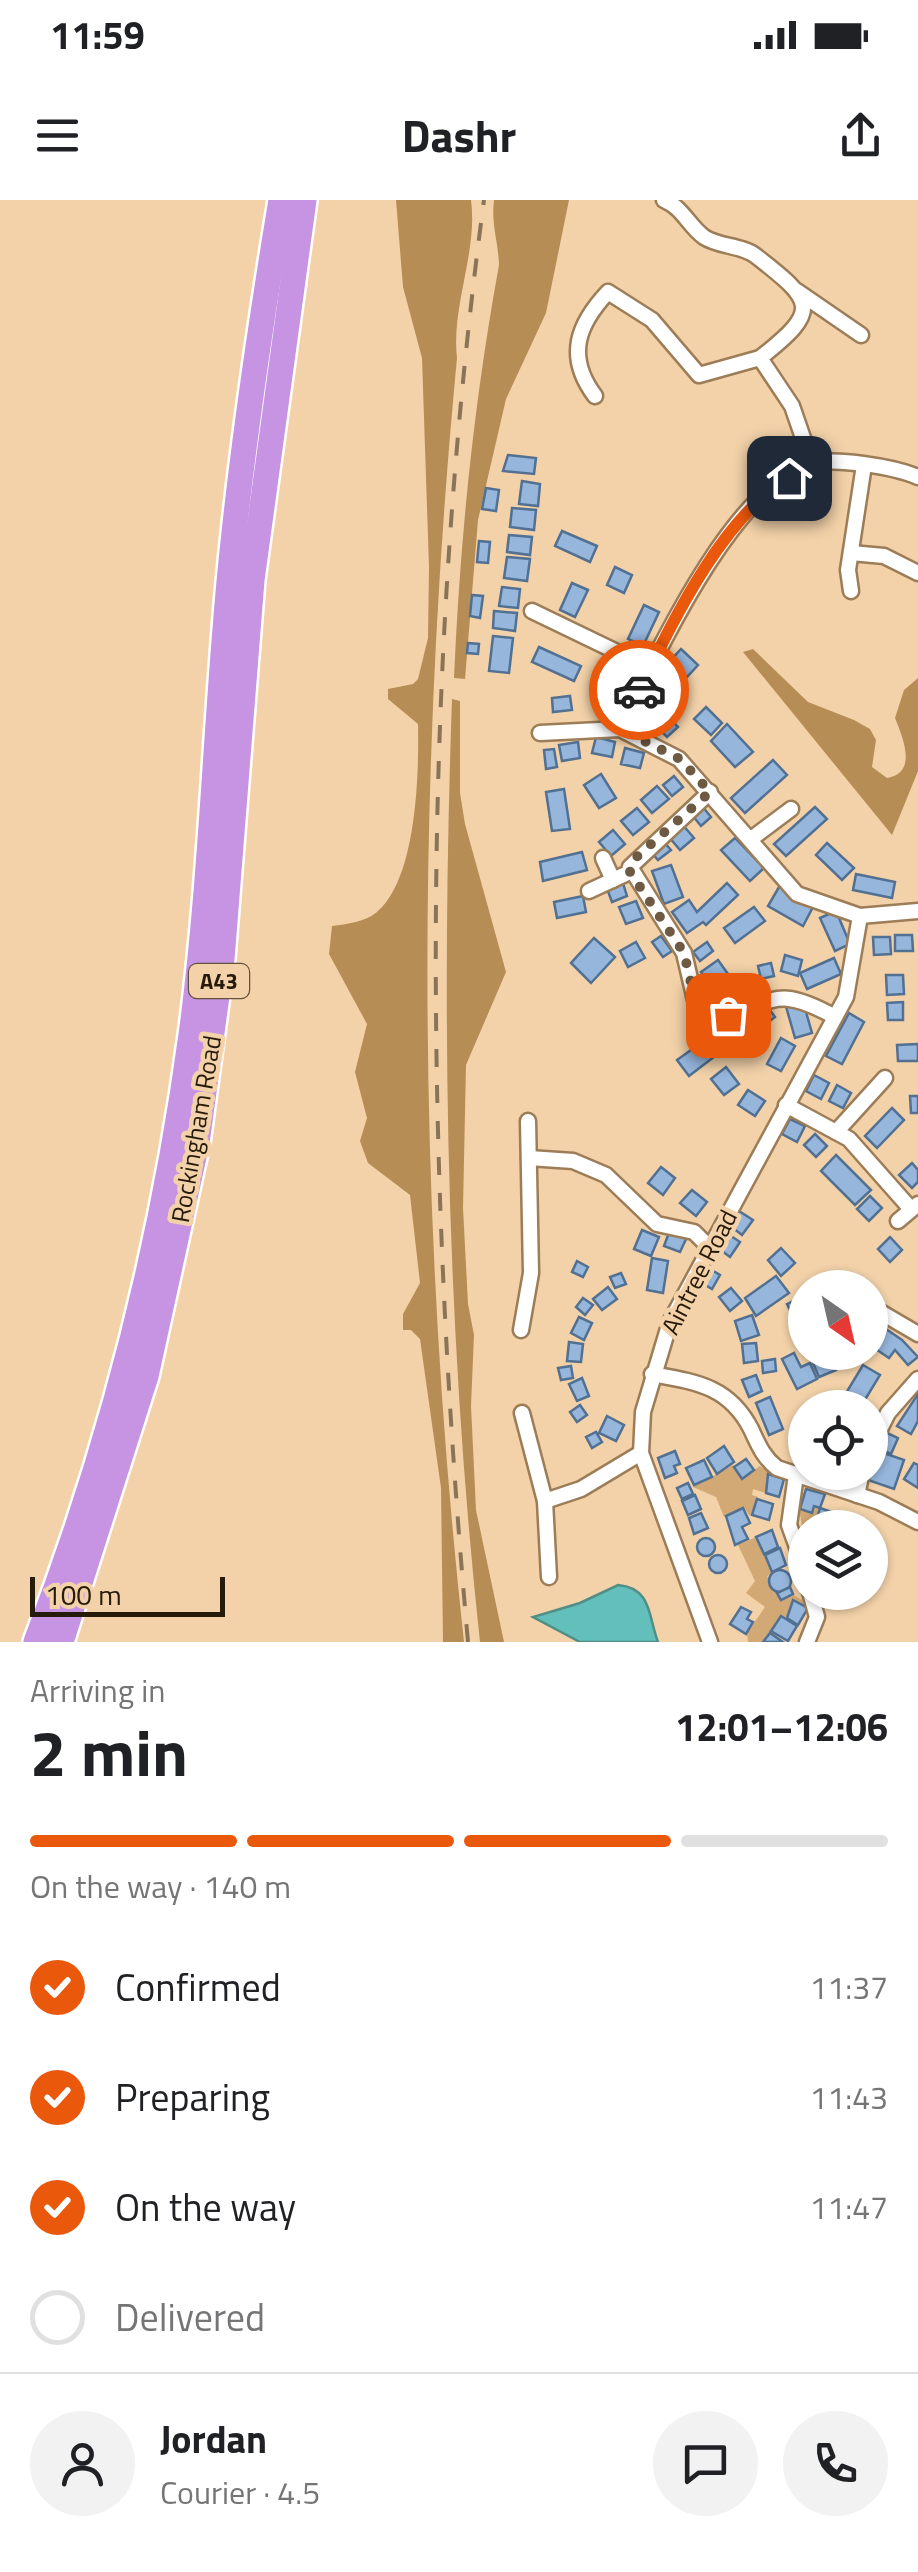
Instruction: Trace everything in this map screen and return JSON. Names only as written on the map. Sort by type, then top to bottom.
[{"type":"highway","name":"A43","points":[[275,304],[281,200]]},
{"type":"highway","name":"A43","points":[[275,304],[304,200]]},
{"type":"highway","name":"Rockingham Road","points":[[36,1642],[79,1520],[123,1372],[175,1136],[200,954],[230,580],[275,304]]},
{"type":"highway","name":"Rockingham Road","points":[[60,1642],[146,1376],[196,1143],[222,959],[275,304]]},
{"type":"street","points":[[664,200],[678,207],[708,239],[754,254],[798,291],[861,334]]},
{"type":"street","points":[[596,396],[578,360],[581,320],[608,292],[652,320],[699,374],[760,358],[800,327],[804,312],[798,291]]},
{"type":"street","points":[[760,358],[792,406],[812,464]]},
{"type":"street","points":[[620,729],[650,668],[734,523],[766,491],[812,464],[916,472]]},
{"type":"street","points":[[851,592],[851,553],[864,465]]},
{"type":"street","points":[[851,553],[884,556],[918,573]]},
{"type":"street","points":[[532,611],[650,668]]},
{"type":"street","points":[[540,733],[620,729],[680,759],[796,894],[860,916],[918,911]]},
{"type":"street","points":[[710,792],[633,860],[630,872],[684,953],[695,1000],[710,1015],[728,1015],[778,998],[799,999],[835,1017]]},
{"type":"street","points":[[751,839],[791,809]]},
{"type":"street","points":[[604,858],[612,880]]},
{"type":"street","points":[[589,891],[630,872]]},
{"type":"street","name":"Aintree Road","points":[[710,1642],[641,1453],[643,1412],[670,1322],[846,997],[860,916]]},
{"type":"street","points":[[836,1132],[885,1078]]},
{"type":"street","points":[[786,1105],[849,1139],[914,1206],[898,1220]]},
{"type":"street","points":[[521,1330],[531,1273],[528,1121]]},
{"type":"street","points":[[529,1158],[573,1161],[606,1176],[656,1224],[694,1232],[709,1247]]},
{"type":"street","points":[[888,1316],[918,1334]]},
{"type":"street","points":[[652,1374],[720,1390],[744,1414],[767,1460],[788,1471]]},
{"type":"street","points":[[888,1413],[918,1380]]},
{"type":"street","points":[[522,1412],[545,1501],[549,1576]]},
{"type":"street","points":[[545,1501],[581,1488],[641,1453]]},
{"type":"street","points":[[842,1490],[918,1522]]},
{"type":"street","points":[[857,1495],[858,1490]]},
{"type":"street","points":[[807,1642],[817,1618],[815,1610]]},
{"type":"shaded area","points":[[396,200],[471,200],[472,220],[456,338],[434,679],[428,1000],[437,1321],[464,1642],[443,1642],[441,1488],[420,1339],[411,1330],[403,1330],[403,1314],[420,1283],[410,1195],[368,1163],[360,1141],[367,1118],[355,1072],[367,1024],[329,954],[332,926],[367,918],[390,896],[408,850],[416,796],[418,724],[388,699],[388,689],[413,684],[418,679],[428,638],[422,358],[403,287]]},
{"type":"shaded area","points":[[494,200],[569,200],[546,313],[506,399],[478,520],[465,679],[454,678],[457,626],[475,419],[499,265]]},
{"type":"shaded area","points":[[753,649],[808,702],[870,729],[876,740],[872,767],[887,778],[897,775],[905,762],[904,744],[895,718],[904,690],[918,678],[918,771],[892,835],[743,652]]},
{"type":"shaded area","points":[[452,699],[460,701],[460,793],[465,824],[506,972],[466,1065],[463,1208],[468,1304],[474,1335],[471,1406],[476,1510],[504,1642],[480,1642],[453,1289],[447,1053]]},
{"type":"shaded area","points":[[733,1465],[742,1478],[760,1466],[768,1472],[766,1493],[753,1489],[752,1495],[758,1497],[750,1516],[744,1508],[724,1517],[716,1497],[693,1487]]},
{"type":"shaded area","points":[[756,1537],[773,1573],[767,1576],[781,1600],[788,1596],[787,1618],[781,1615],[763,1642],[748,1642],[747,1633],[765,1607],[746,1593],[755,1581],[738,1545]]},
{"type":"water","points":[[618,1585],[643,1597],[658,1642],[580,1642],[533,1617],[580,1603]]},
{"type":"building","points":[[508,455],[536,458],[534,474],[503,471]]},
{"type":"building","points":[[522,481],[540,484],[538,506],[519,504]]},
{"type":"building","points":[[486,488],[499,490],[496,511],[482,509]]},
{"type":"building","points":[[512,508],[536,510],[534,530],[510,527]]},
{"type":"building","points":[[562,531],[597,546],[590,562],[555,546]]},
{"type":"building","points":[[509,535],[532,537],[530,555],[507,552]]},
{"type":"building","points":[[479,541],[490,542],[488,563],[477,562]]},
{"type":"building","points":[[507,557],[530,559],[527,581],[504,578]]},
{"type":"building","points":[[615,567],[632,575],[624,593],[607,585]]},
{"type":"building","points":[[572,583],[588,590],[575,617],[560,610]]},
{"type":"building","points":[[502,587],[520,589],[518,608],[499,606]]},
{"type":"building","points":[[472,595],[483,596],[480,618],[470,616]]},
{"type":"building","points":[[644,605],[659,612],[643,646],[628,639]]},
{"type":"building","points":[[494,611],[517,613],[515,631],[493,628]]},
{"type":"building","points":[[493,636],[513,638],[509,673],[489,671]]},
{"type":"building","points":[[468,643],[479,644],[478,654],[467,653]]},
{"type":"building","points":[[539,647],[581,666],[574,681],[532,662]]},
{"type":"building","points":[[681,649],[698,665],[687,677],[670,661]]},
{"type":"building","points":[[608,657],[630,667],[623,682],[602,672]]},
{"type":"building","points":[[669,666],[686,682],[675,694],[658,678]]},
{"type":"building","points":[[612,691],[614,708],[596,710],[594,693]]},
{"type":"building","points":[[570,696],[572,710],[553,712],[552,698]]},
{"type":"building","points":[[649,698],[678,727],[667,737],[639,708]]},
{"type":"building","points":[[706,707],[722,723],[711,735],[694,719]]},
{"type":"building","points":[[727,724],[753,752],[735,767],[711,741]]},
{"type":"building","points":[[596,737],[615,742],[612,757],[592,753]]},
{"type":"building","points":[[578,742],[580,758],[562,761],[559,745]]},
{"type":"building","points":[[625,748],[644,753],[640,768],[621,764]]},
{"type":"building","points":[[554,749],[557,767],[546,769],[544,750]]},
{"type":"building","points":[[773,760],[787,775],[745,813],[731,798]]},
{"type":"building","points":[[601,774],[616,798],[599,808],[584,785]]},
{"type":"building","points":[[674,776],[683,787],[672,796],[663,785]]},
{"type":"building","points":[[657,786],[669,799],[652,813],[641,800]]},
{"type":"building","points":[[564,789],[570,829],[552,831],[546,792]]},
{"type":"building","points":[[702,806],[711,817],[701,826],[692,815]]},
{"type":"building","points":[[815,807],[827,819],[786,856],[774,844]]},
{"type":"building","points":[[637,808],[649,822],[633,835],[621,821]]},
{"type":"building","points":[[682,824],[694,838],[680,850],[668,836]]},
{"type":"building","points":[[613,830],[625,844],[611,856],[599,842]]},
{"type":"building","points":[[735,838],[764,868],[750,881],[721,850]]},
{"type":"building","points":[[663,841],[671,850],[658,860],[651,852]]},
{"type":"building","points":[[827,843],[854,868],[842,880],[816,855]]},
{"type":"building","points":[[582,852],[587,870],[543,881],[540,862]]},
{"type":"building","points":[[671,865],[683,897],[664,904],[652,871]]},
{"type":"building","points":[[856,874],[895,882],[892,898],[853,890]]},
{"type":"building","points":[[622,880],[627,896],[612,902],[606,886]]},
{"type":"building","points":[[727,883],[738,895],[706,925],[703,922],[687,933],[672,912],[689,900],[697,912]]},
{"type":"building","points":[[779,887],[813,907],[803,926],[768,906]]},
{"type":"building","points":[[583,896],[586,912],[557,918],[554,902]]},
{"type":"building","points":[[636,901],[643,918],[626,924],[619,907]]},
{"type":"building","points":[[754,907],[765,921],[735,943],[724,928]]},
{"type":"building","points":[[836,911],[850,944],[835,951],[820,918]]},
{"type":"building","points":[[895,935],[912,935],[913,951],[895,951]]},
{"type":"building","points":[[661,936],[672,951],[663,957],[652,942]]},
{"type":"building","points":[[873,937],[890,937],[891,954],[874,955]]},
{"type":"building","points":[[594,938],[615,957],[591,983],[571,963]]},
{"type":"building","points":[[636,942],[645,958],[628,967],[620,951]]},
{"type":"building","points":[[707,942],[713,951],[700,961],[693,952]]},
{"type":"building","points":[[785,955],[802,960],[798,976],[781,971]]},
{"type":"building","points":[[834,958],[841,974],[807,989],[800,973]]},
{"type":"building","points":[[718,960],[738,988],[721,1000],[701,972]]},
{"type":"building","points":[[771,963],[774,976],[761,979],[758,966]]},
{"type":"building","points":[[886,975],[903,975],[904,994],[887,995]]},
{"type":"building","points":[[802,998],[812,1033],[795,1038],[785,1003]]},
{"type":"building","points":[[762,999],[775,1017],[728,1053],[715,1035]]},
{"type":"building","points":[[903,1002],[903,1020],[888,1020],[887,1003]]},
{"type":"building","points":[[849,1013],[864,1022],[842,1064],[826,1056]]},
{"type":"building","points":[[712,1035],[723,1050],[689,1076],[677,1060]]},
{"type":"building","points":[[781,1038],[795,1046],[781,1071],[767,1064]]},
{"type":"building","points":[[918,1044],[918,1061],[898,1061],[897,1045]]},
{"type":"building","points":[[726,1067],[739,1084],[724,1095],[711,1079]]},
{"type":"building","points":[[814,1075],[829,1083],[821,1099],[806,1091]]},
{"type":"building","points":[[837,1085],[851,1093],[843,1108],[829,1101]]},
{"type":"building","points":[[748,1090],[765,1101],[755,1116],[738,1105]]},
{"type":"building","points":[[910,1096],[918,1096],[918,1113],[911,1113]]},
{"type":"building","points":[[892,1108],[904,1120],[877,1148],[865,1136]]},
{"type":"building","points":[[790,1119],[805,1126],[797,1142],[782,1134]]},
{"type":"building","points":[[815,1134],[827,1146],[816,1157],[804,1145]]},
{"type":"building","points":[[836,1155],[871,1190],[855,1205],[821,1171]]},
{"type":"building","points":[[912,1163],[918,1170],[918,1182],[912,1188],[899,1175]]},
{"type":"building","points":[[661,1167],[675,1178],[663,1195],[648,1183]]},
{"type":"building","points":[[692,1190],[707,1202],[696,1216],[680,1203]]},
{"type":"building","points":[[870,1196],[882,1208],[869,1221],[857,1209]]},
{"type":"building","points":[[739,1211],[753,1220],[742,1235],[729,1225]]},
{"type":"building","points":[[642,1230],[659,1237],[651,1256],[634,1249]]},
{"type":"building","points":[[670,1230],[687,1237],[680,1252],[664,1246]]},
{"type":"building","points":[[728,1234],[740,1242],[730,1257],[718,1248]]},
{"type":"building","points":[[890,1237],[902,1250],[890,1262],[878,1249]]},
{"type":"building","points":[[781,1248],[795,1263],[781,1276],[768,1260]]},
{"type":"building","points":[[652,1258],[668,1261],[663,1293],[647,1290]]},
{"type":"building","points":[[577,1261],[588,1267],[583,1277],[572,1272]]},
{"type":"building","points":[[705,1266],[720,1275],[712,1289],[697,1280]]},
{"type":"building","points":[[621,1273],[626,1284],[615,1288],[610,1277]]},
{"type":"building","points":[[776,1276],[788,1292],[756,1316],[745,1298]]},
{"type":"building","points":[[608,1287],[617,1299],[602,1310],[593,1299]]},
{"type":"building","points":[[731,1288],[742,1301],[730,1311],[719,1297]]},
{"type":"building","points":[[583,1298],[593,1305],[585,1315],[576,1307]]},
{"type":"building","points":[[752,1315],[759,1335],[741,1341],[735,1321]]},
{"type":"building","points":[[579,1317],[592,1323],[584,1340],[571,1333]]},
{"type":"building","points":[[888,1330],[918,1357],[908,1365],[895,1350],[889,1358]]},
{"type":"building","points":[[569,1342],[583,1344],[581,1362],[567,1361]]},
{"type":"building","points":[[756,1343],[758,1361],[744,1363],[742,1344]]},
{"type":"building","points":[[788,1356],[788,1370],[813,1370],[817,1379],[797,1389],[782,1359]]},
{"type":"building","points":[[775,1359],[776,1371],[763,1373],[762,1361]]},
{"type":"building","points":[[571,1366],[573,1378],[561,1380],[558,1368]]},
{"type":"building","points":[[816,1370],[836,1370],[819,1377]]},
{"type":"building","points":[[860,1370],[880,1375],[871,1390],[848,1390]]},
{"type":"building","points":[[756,1375],[762,1391],[749,1397],[742,1380]]},
{"type":"building","points":[[582,1378],[589,1396],[577,1401],[569,1384]]},
{"type":"building","points":[[918,1394],[918,1421],[911,1434],[897,1426]]},
{"type":"building","points":[[770,1397],[783,1429],[769,1435],[756,1403]]},
{"type":"building","points":[[580,1405],[587,1415],[577,1422],[570,1412]]},
{"type":"building","points":[[607,1416],[624,1425],[616,1441],[599,1433]]},
{"type":"building","points":[[596,1432],[602,1442],[592,1448],[586,1437]]},
{"type":"building","points":[[888,1433],[898,1438],[891,1454],[888,1453]]},
{"type":"building","points":[[724,1446],[734,1462],[717,1474],[707,1458]]},
{"type":"building","points":[[675,1451],[680,1464],[674,1466],[677,1473],[665,1478],[658,1458]]},
{"type":"building","points":[[888,1454],[904,1460],[894,1489],[888,1487]]},
{"type":"building","points":[[746,1459],[754,1470],[742,1479],[734,1467]]},
{"type":"building","points":[[704,1460],[712,1477],[694,1485],[686,1468]]},
{"type":"building","points":[[914,1463],[918,1465],[918,1488],[904,1479]]},
{"type":"building","points":[[768,1474],[784,1479],[779,1497],[766,1493]]},
{"type":"building","points":[[688,1483],[693,1494],[682,1499],[677,1488]]},
{"type":"building","points":[[806,1490],[825,1494],[820,1508],[800,1509]]},
{"type":"building","points":[[695,1495],[701,1509],[688,1515],[682,1501]]},
{"type":"building","points":[[757,1499],[773,1504],[769,1520],[752,1515]]},
{"type":"building","points":[[743,1508],[750,1523],[742,1527],[748,1539],[735,1545],[726,1516]]},
{"type":"building","points":[[701,1513],[708,1528],[694,1534],[689,1518]]},
{"type":"building","points":[[772,1530],[778,1547],[764,1554],[756,1537]]},
{"type":"building","points":[[706,1538],[713,1540],[713,1554],[706,1556],[699,1554],[697,1547],[699,1540]]},
{"type":"building","points":[[780,1548],[786,1565],[772,1572],[765,1555]]},
{"type":"building","points":[[718,1555],[727,1564],[718,1573],[709,1564]]},
{"type":"building","points":[[776,1571],[787,1574],[788,1587],[784,1591],[776,1591],[770,1585],[770,1577]]},
{"type":"building","points":[[788,1588],[788,1596],[781,1600],[777,1593]]},
{"type":"building","points":[[741,1607],[751,1612],[747,1619],[753,1622],[746,1634],[730,1624]]},
{"type":"building","points":[[790,1610],[807,1610],[798,1625],[787,1618]]},
{"type":"building","points":[[781,1616],[797,1626],[788,1641],[771,1631]]},
{"type":"building","points":[[770,1633],[783,1642],[763,1642]]},
{"type":"railway","points":[[468,1642],[443,1282],[436,921],[439,740],[448,560],[484,200]]},
{"type":"way so far","points":[[639,690],[620,729],[680,759],[710,792],[633,860],[630,872],[684,953],[695,1000],[710,1015],[728,1015]]},
{"type":"route","points":[[639,690],[734,523],[766,491],[789,478]]}]
